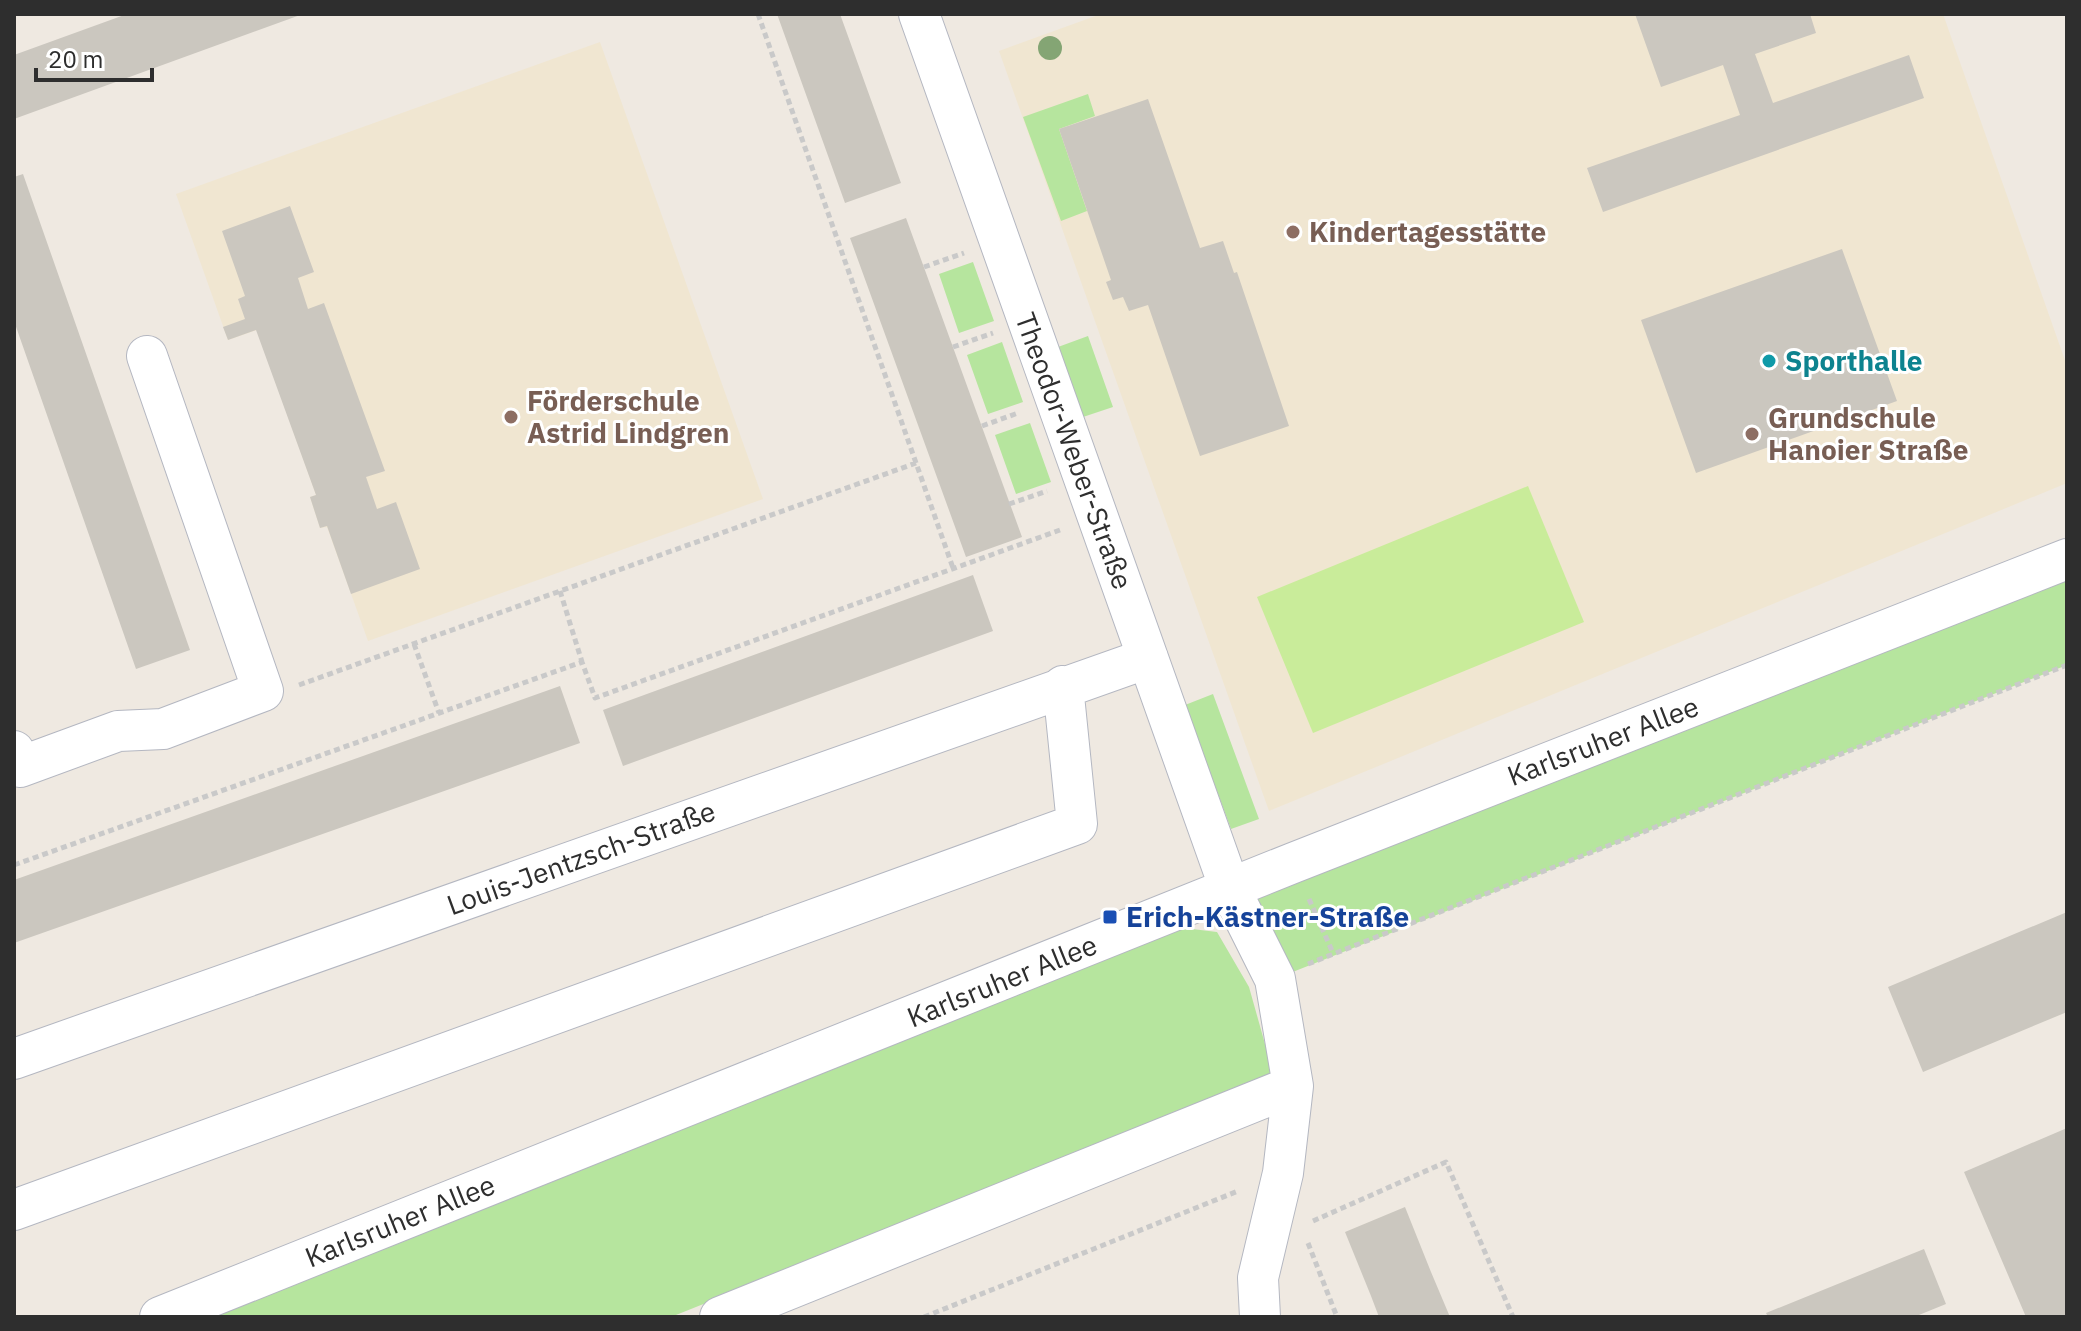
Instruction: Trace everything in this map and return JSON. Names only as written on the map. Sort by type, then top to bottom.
[{"type":"street","name":"Theodor-Weber-Straße","points":[[919,14],[1230,889]]},
{"type":"street","points":[[17,759],[118,731],[163,729],[263,691],[147,356]]},
{"type":"street","name":"Karlsruher Allee","points":[[160,1317],[1293,863],[2067,559]]},
{"type":"street","name":"Louis-Jentzsch-Straße","points":[[14,1059],[1148,658]]},
{"type":"street","points":[[14,1210],[1077,824],[1063,686]]},
{"type":"street","points":[[1230,889],[1275,979],[1293,1086],[1283,1173],[1286,1223],[1258,1278],[1260,1317]]},
{"type":"street","points":[[720,1317],[1293,1086]]},
{"type":"path","points":[[758,14],[953,568]]},
{"type":"path","points":[[924,267],[946,259]]},
{"type":"path","points":[[953,347],[975,339]]},
{"type":"path","points":[[982,426],[1002,418]]},
{"type":"path","points":[[263,691],[281,692],[916,463]]},
{"type":"path","points":[[1009,504],[1030,497]]},
{"type":"path","points":[[560,591],[595,698],[1073,526]]},
{"type":"path","points":[[414,644],[439,713]]},
{"type":"path","points":[[14,865],[582,662]]},
{"type":"path","points":[[1275,979],[1333,953],[2067,665]]},
{"type":"path","points":[[1293,863],[1333,953]]},
{"type":"path","points":[[1337,1317],[1286,1223],[1446,1162],[1513,1317]]},
{"type":"path","points":[[924,1317],[1283,1173]]},
{"type":"shaded area","name":"Grundschule Hanoier Straße","points":[[1101,14],[1943,14],[2067,366],[2067,483],[1269,811],[999,51]]},
{"type":"shaded area","name":"Förderschule Astrid Lindgren","points":[[600,42],[763,499],[368,641],[327,527],[320,528],[310,497],[316,495],[257,330],[228,340],[176,194]]},
{"type":"green space","points":[[1088,94],[1095,116],[1059,129],[1087,211],[1061,221],[1023,117]]},
{"type":"green space","points":[[973,262],[994,321],[959,333],[939,274]]},
{"type":"green space","points":[[1088,336],[1113,407],[1083,417],[1058,347]]},
{"type":"green space","points":[[1002,342],[1023,402],[988,414],[967,355]]},
{"type":"green space","points":[[1030,423],[1051,482],[1016,494],[995,435]]},
{"type":"green space","points":[[1528,486],[1584,622],[1313,733],[1257,597]]},
{"type":"green space","points":[[2067,559],[2067,665],[1275,979],[1253,880]]},
{"type":"green space","points":[[1213,694],[1259,819],[1231,829],[1185,705]]},
{"type":"green space","points":[[1184,928],[1217,932],[1249,987],[1274,1076],[671,1317],[214,1317]]},
{"type":"building","points":[[127,14],[303,14],[14,119],[14,55]]},
{"type":"building","points":[[777,14],[840,14],[901,183],[845,203]]},
{"type":"building","points":[[1635,14],[1810,14],[1816,33],[1755,54],[1773,103],[1909,55],[1924,98],[1603,212],[1587,168],[1740,115],[1723,65],[1661,87]]},
{"type":"building","points":[[1148,99],[1200,248],[1223,241],[1234,273],[1237,272],[1289,426],[1200,456],[1148,305],[1129,311],[1123,297],[1113,300],[1106,282],[1111,280],[1059,129]]},
{"type":"building","points":[[23,174],[190,650],[136,669],[14,321],[14,177]]},
{"type":"building","points":[[290,206],[314,272],[298,278],[308,309],[324,303],[385,471],[366,477],[377,509],[396,502],[420,569],[351,594],[327,526],[320,528],[310,497],[316,495],[256,330],[228,340],[223,327],[245,319],[238,299],[245,296],[222,231]]},
{"type":"building","points":[[906,218],[1022,537],[966,557],[850,238]]},
{"type":"building","name":"Sporthalle","points":[[1842,249],[1897,401],[1696,473],[1641,320]]},
{"type":"building","points":[[973,575],[993,631],[623,766],[603,710]]},
{"type":"building","points":[[560,686],[580,743],[14,943],[14,880]]},
{"type":"building","points":[[2067,912],[2067,1012],[1923,1072],[1888,987]]},
{"type":"building","points":[[2067,1128],[2067,1317],[2026,1317],[1964,1172]]},
{"type":"building","points":[[1405,1207],[1450,1317],[1379,1317],[1345,1232]]},
{"type":"building","points":[[1924,1249],[1946,1304],[1914,1317],[1768,1317],[1766,1313]]},
{"type":"place","name":"Kindertagesstätte","points":[[1293,232]]},
{"type":"place","name":"Sporthalle","points":[[1769,361]]},
{"type":"place","name":"Förderschule Astrid Lindgren","points":[[511,417]]},
{"type":"place","name":"Grundschule Hanoier Straße","points":[[1752,434]]},
{"type":"place","name":"Erich-Kästner-Straße","points":[[1110,917]]}]
